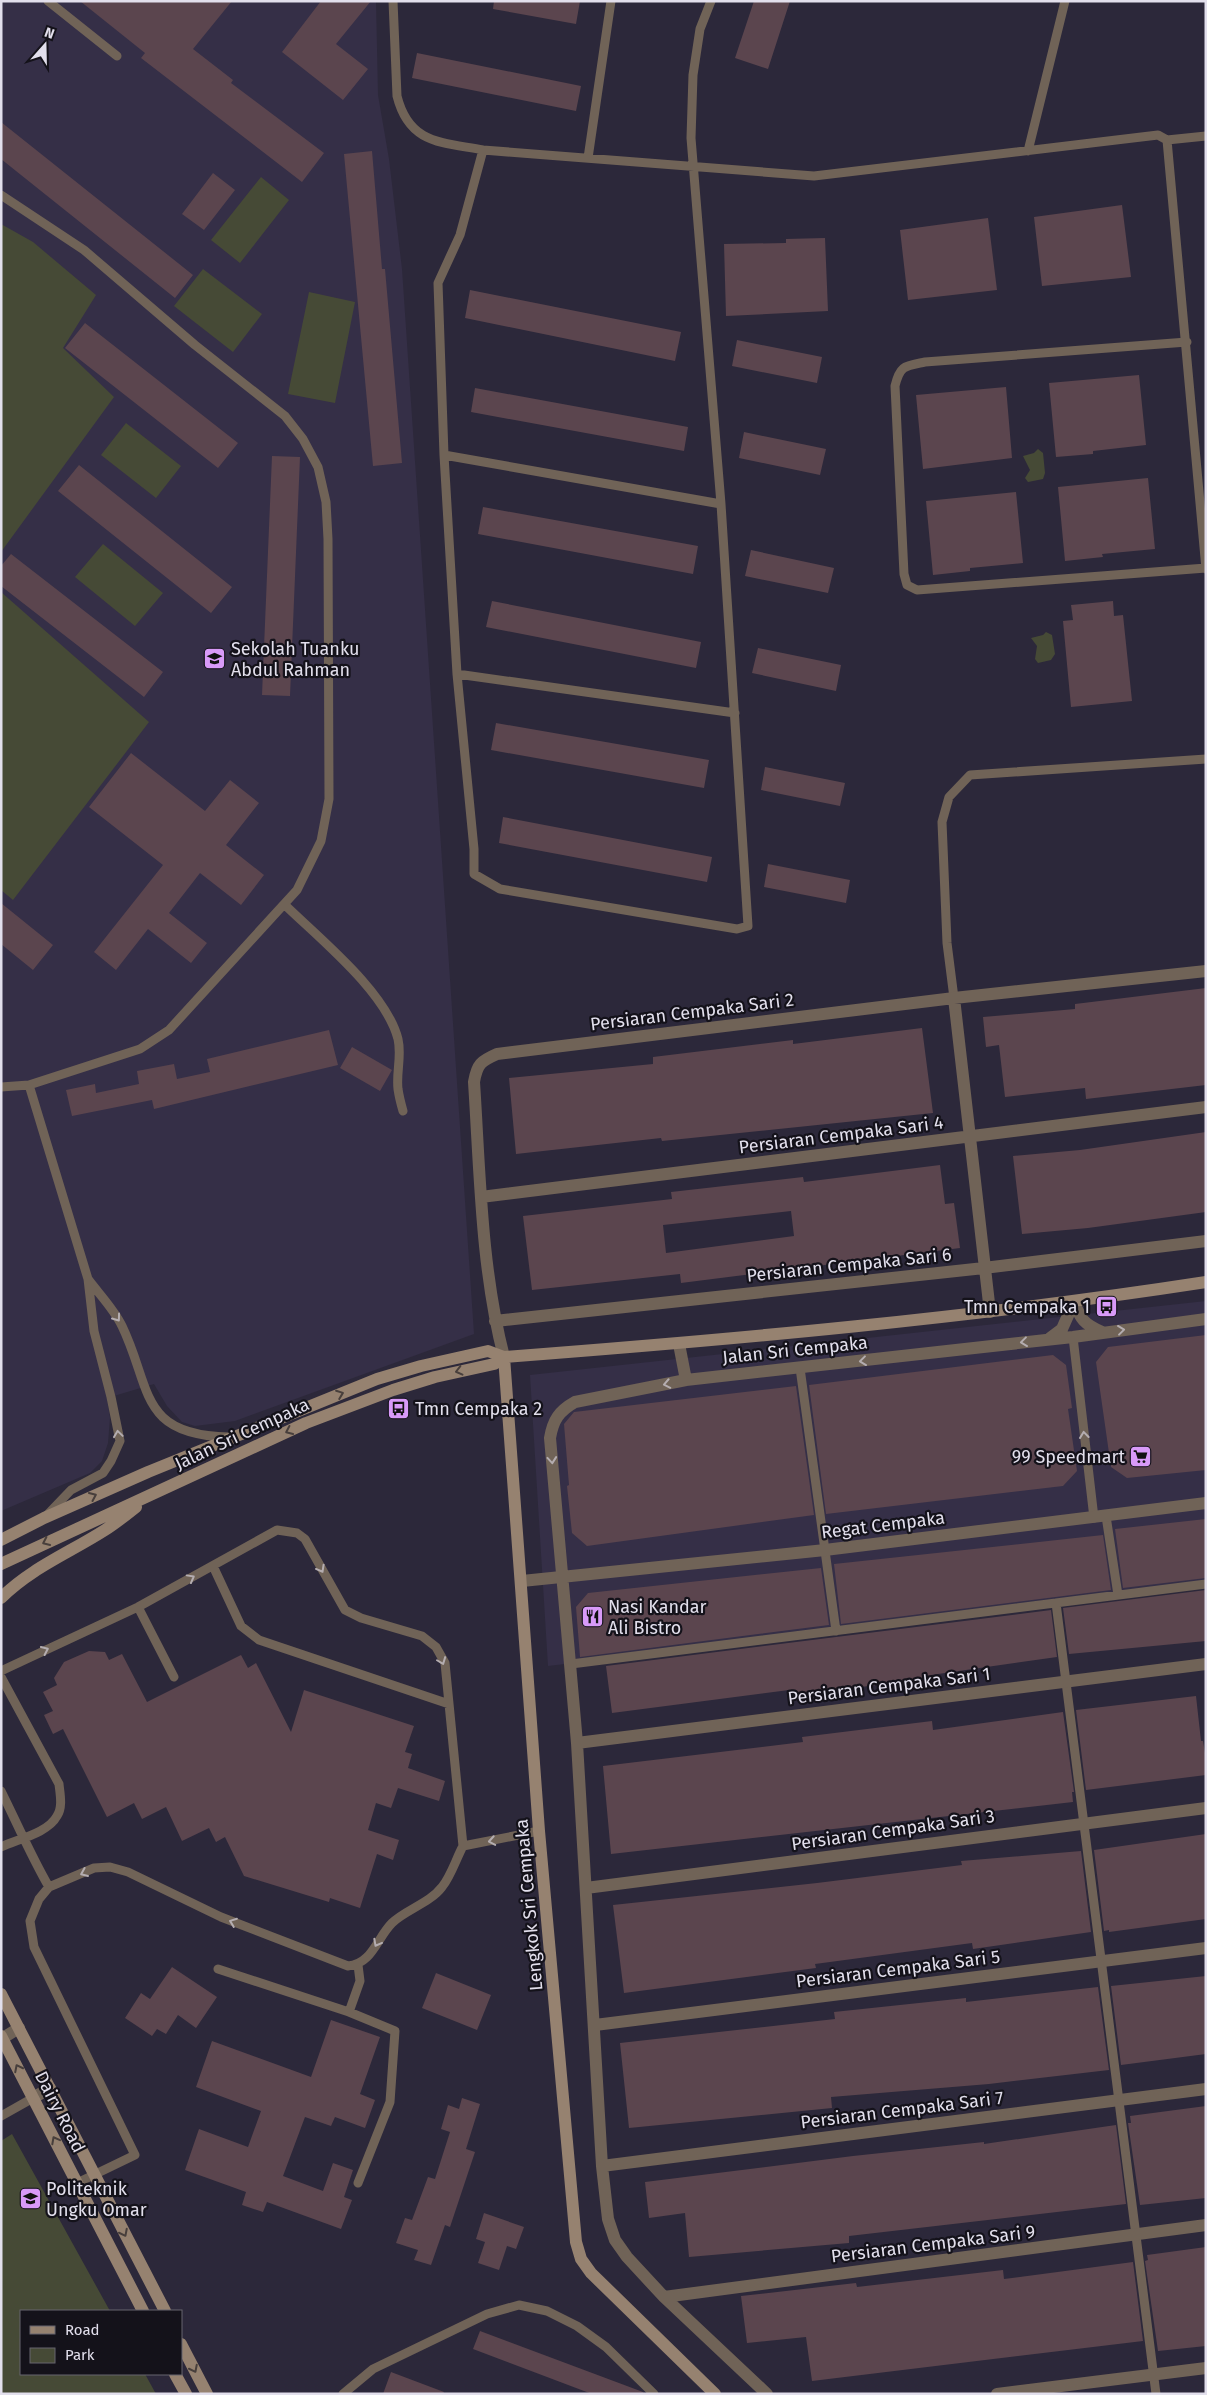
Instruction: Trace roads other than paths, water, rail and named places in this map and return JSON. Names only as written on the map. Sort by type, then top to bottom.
[{"type":"street","name":"Persiaran Cempaka Sari 2","points":[[504,1357],[495,1320],[482,1196],[474,1082],[476,1069],[484,1060],[497,1054],[954,998],[1206,971]]},
{"type":"street","points":[[954,998],[990,1312]]},
{"type":"street","name":"Persiaran Cempaka Sari 4","points":[[482,1196],[1206,1107]]},
{"type":"street","name":"Persiaran Cempaka Sari 6","points":[[495,1320],[984,1268],[1206,1241]]},
{"type":"street","name":"Jalan Sri Cempaka","points":[[1,1540],[44,1518],[148,1472],[370,1382],[421,1366],[488,1351],[504,1357],[679,1344],[990,1312],[1074,1302],[1206,1282]]},
{"type":"street","points":[[1074,1302],[1080,1316],[1087,1325],[1102,1332]]},
{"type":"street","points":[[1049,1339],[1062,1329],[1074,1302]]},
{"type":"street","name":"Jalan Sri Cempaka","points":[[767,2394],[664,2297],[627,2257],[615,2240],[608,2219],[602,2166],[577,1743],[564,1577],[550,1438],[553,1423],[562,1410],[575,1402],[686,1380],[1073,1337],[1206,1319]]},
{"type":"street","points":[[679,1344],[686,1380]]},
{"type":"street","name":"Jalan Sri Cempaka","points":[[1,1564],[306,1423],[356,1403],[435,1377],[494,1364],[504,1357]]},
{"type":"street","name":"Lengkok Sri Cempaka","points":[[504,1357],[539,1831],[576,2242],[581,2259],[591,2273],[715,2394]]},
{"type":"street","points":[[1,1598],[14,1586],[49,1561],[104,1530],[156,1493]]},
{"type":"street","name":"Regat Cempaka","points":[[522,1581],[825,1550],[1206,1503]]},
{"type":"street","name":"Persiaran Cempaka Sari 1","points":[[577,1743],[1206,1664]]},
{"type":"street","name":"Persiaran Cempaka Sari 3","points":[[586,1888],[1206,1808]]},
{"type":"street","name":"Persiaran Cempaka Sari 5","points":[[595,2026],[1206,1948]]},
{"type":"street","points":[[1,1994],[164,2310]]},
{"type":"street","points":[[2,2037],[19,2028]]},
{"type":"street","name":"Dairy Road","points":[[2,2037],[142,2310]]},
{"type":"street","points":[[33,2098],[50,2088]]},
{"type":"street","name":"Persiaran Cempaka Sari 7","points":[[602,2166],[1206,2089]]},
{"type":"street","name":"Persiaran Cempaka Sari 9","points":[[664,2297],[1206,2225]]},
{"type":"street","points":[[182,2346],[207,2394]]},
{"type":"street","points":[[997,2394],[1206,2368]]},
{"type":"street","points":[[176,2375],[186,2394]]},
{"type":"lane","points":[[48,1],[117,56]]},
{"type":"lane","points":[[393,1],[397,96],[401,110],[409,125],[430,140],[483,150],[814,176],[1158,135],[1168,140],[1206,136]]},
{"type":"lane","points":[[588,158],[611,1]]},
{"type":"lane","points":[[483,150],[460,235],[438,283],[444,455],[457,674],[474,849],[474,874],[500,889],[737,929],[748,926],[721,504],[691,138],[693,75],[700,29],[711,1]]},
{"type":"lane","points":[[1028,151],[1065,1]]},
{"type":"lane","points":[[1168,140],[1187,342],[1206,568],[917,590],[908,585],[904,574],[894,386],[898,372],[905,366],[925,362],[1187,342]]},
{"type":"lane","points":[[1,195],[84,250],[284,416],[303,439],[318,467],[326,502],[328,539],[329,799],[322,841],[297,890],[169,1030],[140,1049],[29,1085],[1,1087]]},
{"type":"lane","points":[[444,455],[721,504]]},
{"type":"lane","points":[[457,674],[735,713]]},
{"type":"lane","points":[[954,998],[947,943],[942,822],[949,797],[958,786],[970,775],[1206,759]]},
{"type":"lane","points":[[285,904],[371,989],[387,1011],[398,1039],[400,1065],[398,1087],[403,1111]]},
{"type":"lane","points":[[29,1085],[88,1279],[94,1331],[111,1396],[120,1441],[112,1461],[103,1473],[71,1490],[44,1518]]},
{"type":"lane","points":[[88,1279],[122,1325],[148,1400],[165,1420],[183,1429],[208,1436],[234,1437]]},
{"type":"lane","points":[[1073,1337],[1100,1517],[1118,1595]]},
{"type":"lane","points":[[800,1368],[836,1631]]},
{"type":"lane","points":[[1,1671],[138,1607],[277,1530],[297,1533],[305,1539],[344,1610],[361,1618],[422,1636],[436,1647],[445,1663],[463,1846],[442,1887],[413,1910],[394,1921],[382,1934],[373,1952],[358,1965],[348,1966],[221,1917],[128,1872],[110,1867],[94,1868],[49,1887],[39,1899],[30,1921],[34,1947],[135,2155],[77,2183]]},
{"type":"lane","points":[[213,1566],[241,1626],[259,1640],[449,1704]]},
{"type":"lane","points":[[571,1664],[1206,1584]]},
{"type":"lane","points":[[1056,1603],[1156,2394]]},
{"type":"lane","points":[[138,1607],[174,1677]]},
{"type":"lane","points":[[1,1676],[59,1784],[61,1800],[58,1816],[46,1827],[1,1847]]},
{"type":"lane","points":[[1,1791],[24,1837],[28,1851],[49,1887]]},
{"type":"lane","points":[[463,1846],[539,1831]]},
{"type":"lane","points":[[349,2012],[360,1981],[358,1965]]},
{"type":"lane","points":[[218,1969],[349,2012],[395,2031],[390,2102],[358,2183]]},
{"type":"lane","points":[[2,2114],[33,2098]]},
{"type":"lane","points":[[343,2394],[373,2369],[487,2314],[518,2305],[547,2311],[577,2326],[606,2347],[654,2394]]},
{"type":"place","name":"Sekolah Tuanku Abdul Rahman","points":[[215,659]]},
{"type":"place","name":"Tmn Cempaka 1","points":[[1106,1307]]},
{"type":"place","name":"Tmn Cempaka 2","points":[[399,1409]]},
{"type":"place","name":"99 Speedmart","points":[[1141,1457]]},
{"type":"place","name":"Nasi Kandar Ali Bistro","points":[[592,1617]]},
{"type":"place","name":"Politeknik Ungku Omar","points":[[30,2199]]}]
